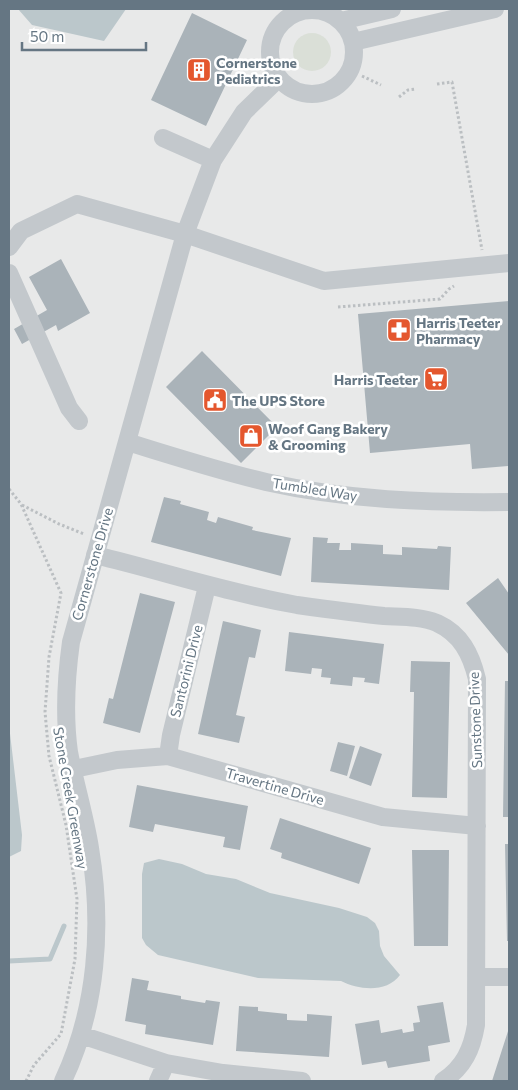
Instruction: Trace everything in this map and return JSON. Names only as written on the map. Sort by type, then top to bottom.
[{"type":"street","points":[[341,21],[392,9]]},
{"type":"street","points":[[353,42],[495,9]]},
{"type":"street","points":[[320,10],[341,21],[353,42],[352,64],[340,84],[330,90],[319,93],[302,92],[287,86],[279,78],[270,54],[272,41],[277,30],[295,11],[320,10]]},
{"type":"street","name":"Cornerstone Drive","points":[[63,1081],[82,1035],[95,956],[96,901],[90,847],[67,725],[68,661],[75,625],[185,234],[214,160],[244,112],[279,78]]},
{"type":"street","points":[[163,138],[214,160]]},
{"type":"street","points":[[9,247],[21,231],[77,204],[185,234],[324,281],[509,263]]},
{"type":"street","points":[[9,273],[69,408],[79,421]]},
{"type":"street","name":"Tumbled Way","points":[[127,442],[258,480],[308,489],[421,502],[509,502]]},
{"type":"street","name":"Sunstone Drive","points":[[95,555],[206,586],[300,605],[414,617],[436,623],[453,633],[466,647],[477,679],[477,977],[474,1042],[466,1059],[454,1074],[443,1081]]},
{"type":"street","name":"Santorini Drive","points":[[168,756],[170,734],[206,586]]},
{"type":"street","name":"Travertine Drive","points":[[74,769],[117,760],[168,756],[383,817],[477,826]]},
{"type":"street","points":[[477,977],[509,977]]},
{"type":"street","points":[[82,1035],[166,1063],[222,1074],[302,1081]]},
{"type":"street","points":[[158,1081],[166,1063]]},
{"type":"path","points":[[362,76],[381,85]]},
{"type":"path","points":[[437,84],[452,82],[483,256]]},
{"type":"path","points":[[399,97],[408,90],[416,90]]},
{"type":"path","points":[[338,307],[440,299],[449,288],[461,283]]},
{"type":"path","name":"Stone Creek Greenway","points":[[9,489],[21,504],[60,593],[49,657],[45,712],[49,756],[66,825],[76,899],[75,959],[61,1034],[34,1065],[26,1081]]},
{"type":"path","points":[[21,504],[59,524],[88,535]]},
{"type":"shaded area","points":[[9,9],[509,9],[509,1081],[9,1081]]},
{"type":"shaded area","points":[[18,9],[126,9],[104,41],[32,25]]},
{"type":"shaded area","points":[[312,33],[325,39],[331,52],[325,65],[312,71],[299,65],[293,52],[299,39]]},
{"type":"shaded area","points":[[9,725],[22,835],[21,851],[9,857]]},
{"type":"shaded area","points":[[159,859],[182,864],[206,874],[236,879],[270,893],[339,908],[367,917],[375,923],[379,931],[380,946],[384,956],[400,975],[388,985],[364,988],[341,981],[258,978],[158,955],[146,945],[142,938],[142,874],[144,863]]},
{"type":"building","name":"Cornerstone Pediatrics","points":[[192,13],[247,40],[206,126],[151,100]]},
{"type":"building","points":[[61,259],[90,313],[58,331],[56,325],[22,344],[14,329],[47,310],[29,277]]},
{"type":"building","name":"Harris Teeter","points":[[509,301],[508,466],[472,469],[470,444],[370,453],[358,314]]},
{"type":"building","points":[[202,351],[277,427],[241,463],[166,387]]},
{"type":"building","points":[[164,497],[181,501],[180,504],[209,512],[207,520],[216,523],[218,517],[253,527],[252,530],[291,538],[281,576],[151,542]]},
{"type":"building","points":[[313,537],[328,538],[327,543],[340,543],[339,550],[351,550],[351,543],[383,545],[383,554],[402,555],[402,547],[437,549],[438,546],[451,547],[449,590],[311,582]]},
{"type":"building","points":[[498,578],[509,594],[509,655],[466,603]]},
{"type":"building","points":[[140,593],[175,602],[140,733],[103,723],[109,698],[113,699]]},
{"type":"building","points":[[223,621],[261,630],[255,658],[249,657],[236,715],[245,717],[239,743],[198,734]]},
{"type":"building","points":[[289,632],[384,644],[379,684],[364,682],[365,678],[353,677],[352,686],[330,684],[331,678],[321,677],[322,669],[312,668],[311,674],[285,671]]},
{"type":"building","points":[[411,661],[450,662],[447,798],[412,797],[414,692],[410,692]]},
{"type":"building","points":[[505,681],[509,681],[509,817],[503,817]]},
{"type":"building","points":[[338,742],[355,746],[347,776],[330,771]]},
{"type":"building","points":[[360,746],[382,754],[371,786],[349,778]]},
{"type":"building","points":[[137,785],[248,806],[240,850],[223,847],[225,837],[155,824],[153,832],[129,827]]},
{"type":"building","points":[[280,818],[371,848],[359,884],[281,858],[282,853],[270,849]]},
{"type":"building","points":[[505,844],[509,844],[509,941],[507,941]]},
{"type":"building","points":[[412,850],[449,850],[448,946],[414,946]]},
{"type":"building","points":[[132,978],[149,981],[147,990],[181,996],[181,999],[205,1003],[206,1000],[220,1002],[213,1045],[145,1034],[146,1025],[125,1021]]},
{"type":"building","points":[[443,1002],[450,1042],[428,1046],[430,1061],[388,1068],[386,1061],[362,1065],[355,1024],[379,1020],[381,1033],[402,1029],[403,1033],[414,1031],[413,1023],[420,1022],[417,1006]]},
{"type":"building","points":[[239,1006],[258,1007],[258,1011],[287,1014],[287,1020],[307,1021],[307,1014],[332,1016],[329,1057],[236,1051]]},
{"type":"building","points":[[509,1028],[509,1081],[492,1081]]},
{"type":"waterway","points":[[9,961],[50,959],[64,926]]},
{"type":"place","name":"Cornerstone Pediatrics","points":[[199,70]]},
{"type":"place","name":"Harris Teeter Pharmacy","points":[[399,330]]},
{"type":"place","name":"Harris Teeter","points":[[436,379]]},
{"type":"place","name":"The UPS Store","points":[[215,400]]},
{"type":"place","name":"Woof Gang Bakery & Grooming","points":[[251,436]]}]
